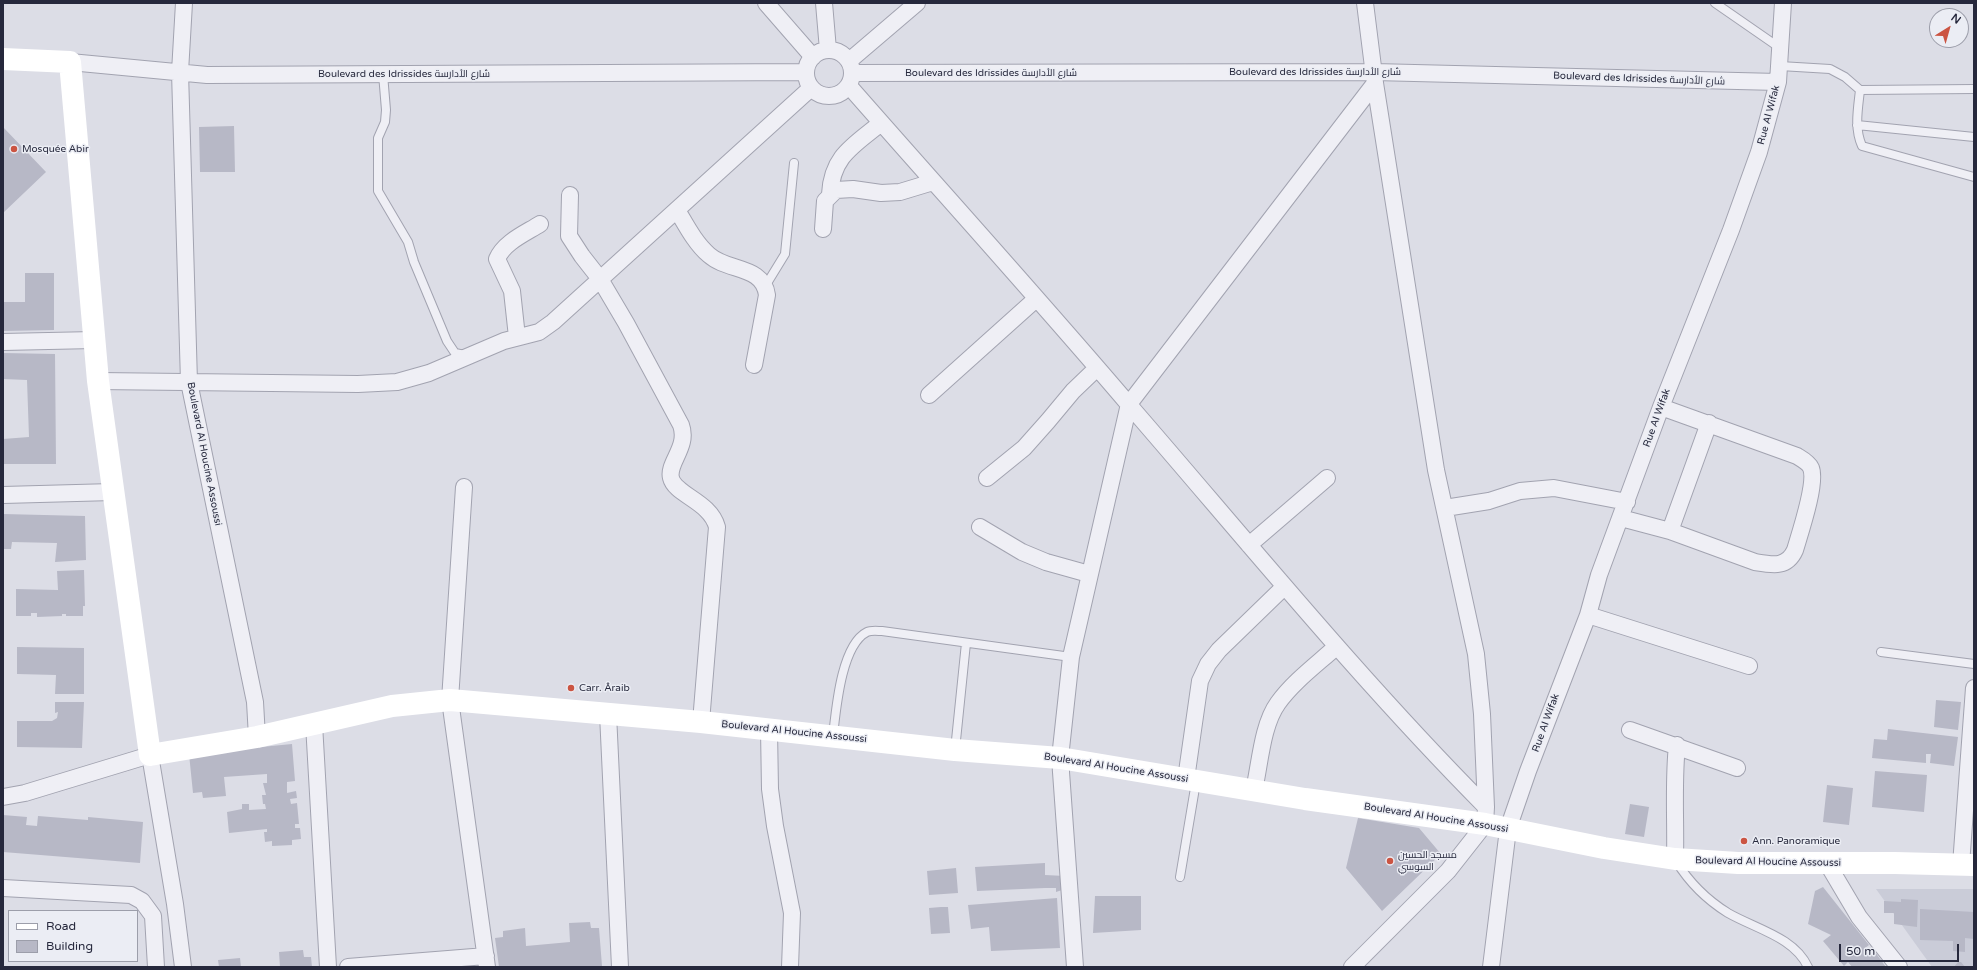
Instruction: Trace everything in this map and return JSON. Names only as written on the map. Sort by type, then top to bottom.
[{"type":"street","name":"Boulevard Al Houcine Assoussi","points":[[184,3],[180,72],[189,382],[255,702],[258,737]]},
{"type":"street","points":[[766,3],[813,57]]},
{"type":"street","points":[[824,3],[828,50]]},
{"type":"street","points":[[917,3],[850,74],[842,92],[834,96],[826,96],[811,88],[807,80],[806,72],[808,64],[813,57],[820,52],[828,50],[836,51],[844,55],[850,74],[881,123],[1097,368],[1336,647],[1440,761],[1486,816]]},
{"type":"street","points":[[1352,967],[1448,871],[1486,816],[1479,677],[1468,610],[1436,470],[1375,78],[1365,3]]},
{"type":"street","name":"Rue Al Wifak","points":[[1491,967],[1508,829],[1534,756],[1588,615],[1599,575],[1661,407],[1733,223],[1759,152],[1778,82],[1783,3]]},
{"type":"street","name":"Boulevard des Idrissides شارع الأدارسة","points":[[3,59],[70,62],[207,75],[806,72]]},
{"type":"street","points":[[70,62],[98,381],[150,755],[175,904],[183,967]]},
{"type":"street","name":"Boulevard des Idrissides شارع الأدارسة","points":[[850,74],[1778,82]]},
{"type":"street","points":[[1076,967],[1060,758],[1071,656],[1128,404],[1375,78]]},
{"type":"street","points":[[98,381],[358,384],[397,382],[429,373],[517,337],[538,332],[553,322],[811,88]]},
{"type":"street","points":[[830,194],[831,178],[843,156],[881,123]]},
{"type":"street","points":[[823,229],[825,201],[830,194],[836,190],[853,189],[881,193],[900,192],[933,182]]},
{"type":"street","points":[[570,195],[569,236],[600,279],[681,424],[684,433],[683,442],[670,474],[671,480],[677,487],[711,513],[714,518],[716,527],[701,722]]},
{"type":"street","points":[[677,210],[697,242],[709,255],[720,263],[754,274],[766,285],[767,295],[754,365]]},
{"type":"street","points":[[517,337],[512,291],[498,259],[500,253],[508,245],[540,224]]},
{"type":"street","points":[[929,395],[1036,299]]},
{"type":"street","points":[[3,342],[94,340]]},
{"type":"street","points":[[987,478],[1024,448],[1073,391],[1097,368]]},
{"type":"street","points":[[1621,518],[1670,531],[1755,562],[1768,564],[1785,563],[1792,557],[1795,550],[1811,487],[1811,468],[1797,456],[1661,407]]},
{"type":"street","points":[[1670,531],[1709,424]]},
{"type":"street","points":[[1249,545],[1327,478]]},
{"type":"street","points":[[348,967],[486,961],[450,700],[464,487]]},
{"type":"street","points":[[1445,508],[1489,501],[1520,491],[1554,488],[1627,502]]},
{"type":"street","points":[[3,495],[113,492]]},
{"type":"street","points":[[980,527],[1022,552],[1089,574]]},
{"type":"street","points":[[1191,780],[1200,681],[1208,664],[1219,650],[1284,587]]},
{"type":"street","points":[[1588,615],[1749,666]]},
{"type":"street","points":[[1254,790],[1268,724],[1277,704],[1289,689],[1336,647]]},
{"type":"street","points":[[1968,865],[1974,688]]},
{"type":"street","name":"Boulevard Al Houcine Assoussi","points":[[150,755],[258,737],[392,706],[450,700],[701,722],[955,750],[1060,758],[1254,790],[1486,816],[1508,829],[1675,859],[1738,864],[1827,863],[1968,865]]},
{"type":"street","points":[[608,714],[620,967]]},
{"type":"street","points":[[314,724],[328,967]]},
{"type":"street","points":[[770,730],[770,789],[775,826],[792,913],[790,967]]},
{"type":"street","points":[[1630,730],[1677,745],[1737,768]]},
{"type":"street","points":[[1675,859],[1674,773],[1677,745]]},
{"type":"street","points":[[3,797],[25,793],[150,755]]},
{"type":"street","points":[[1827,863],[1860,917],[1899,967]]},
{"type":"street","points":[[3,888],[131,895],[142,901],[153,916],[156,967]]},
{"type":"lane","points":[[1715,3],[1781,48]]},
{"type":"lane","points":[[1780,66],[1830,69],[1845,77],[1860,90],[1974,89]]},
{"type":"lane","points":[[383,74],[386,110],[385,122],[378,138],[378,191],[408,242],[414,262],[447,341],[455,353],[469,356]]},
{"type":"lane","points":[[1860,90],[1857,125],[1858,136],[1862,146],[1974,177]]},
{"type":"lane","points":[[1857,125],[1974,137]]},
{"type":"lane","points":[[766,285],[785,254],[794,164]]},
{"type":"lane","points":[[832,736],[839,687],[850,652],[859,638],[868,632],[882,631],[1071,656]]},
{"type":"lane","points":[[955,750],[966,643]]},
{"type":"lane","points":[[1881,652],[1974,664]]},
{"type":"lane","points":[[1180,877],[1191,780]]},
{"type":"lane","points":[[1675,859],[1686,878],[1704,894],[1728,912],[1786,942],[1802,955],[1808,967]]},
{"type":"shaded area","points":[[1876,889],[1974,889],[1974,967],[1932,967]]},
{"type":"building","points":[[234,126],[235,172],[200,172],[199,127]]},
{"type":"building","name":"Mosquée Abir","points":[[3,127],[46,172],[3,213]]},
{"type":"building","points":[[25,273],[54,273],[54,330],[3,331],[3,302],[25,302]]},
{"type":"building","points":[[3,353],[55,354],[56,464],[3,464],[3,439],[29,437],[27,380],[3,379]]},
{"type":"building","points":[[3,514],[85,516],[86,560],[55,562],[57,543],[12,542],[11,549],[3,549]]},
{"type":"building","points":[[84,570],[85,606],[83,606],[83,616],[66,616],[66,614],[62,614],[62,616],[37,617],[37,613],[31,613],[31,616],[16,616],[16,589],[58,590],[57,571]]},
{"type":"building","points":[[17,647],[84,648],[84,694],[55,694],[56,675],[17,674]]},
{"type":"building","points":[[1936,700],[1961,702],[1958,730],[1934,727]]},
{"type":"building","points":[[55,702],[84,702],[82,748],[17,747],[17,721],[52,721],[57,718],[58,712],[55,713]]},
{"type":"building","points":[[1888,729],[1958,737],[1954,766],[1930,763],[1931,754],[1926,754],[1926,763],[1872,758],[1874,739],[1887,740]]},
{"type":"building","points":[[292,744],[295,781],[287,782],[287,793],[296,791],[297,798],[290,799],[291,804],[297,803],[299,824],[295,824],[295,828],[300,828],[301,839],[292,840],[292,845],[272,846],[272,841],[265,842],[264,832],[267,832],[267,829],[229,833],[227,812],[242,809],[242,804],[249,804],[249,810],[266,809],[265,804],[263,804],[262,795],[266,795],[263,783],[267,783],[267,774],[224,777],[226,796],[203,798],[202,792],[193,793],[189,754]]},
{"type":"building","points":[[1875,771],[1927,775],[1924,812],[1872,807]]},
{"type":"building","points":[[1827,785],[1853,788],[1849,825],[1823,822]]},
{"type":"building","points":[[1630,804],[1649,807],[1644,837],[1625,834]]},
{"type":"building","points":[[3,815],[27,817],[26,825],[37,826],[38,816],[88,820],[88,817],[143,822],[140,863],[3,852]]},
{"type":"building","name":"مسجد الحسين السوسي","points":[[1358,818],[1419,828],[1441,854],[1382,911],[1346,868]]},
{"type":"building","points":[[1045,863],[1045,875],[1065,876],[1065,889],[1056,892],[1056,888],[977,891],[975,867]]},
{"type":"building","points":[[956,868],[958,893],[929,895],[927,871]]},
{"type":"building","points":[[1823,887],[1869,945],[1865,948],[1871,955],[1875,952],[1886,967],[1852,967],[1848,962],[1844,966],[1823,941],[1831,935],[1808,924],[1815,891]]},
{"type":"building","points":[[1095,896],[1141,896],[1141,930],[1093,933]]},
{"type":"building","points":[[1057,898],[1060,948],[991,951],[989,927],[971,929],[968,905]]},
{"type":"building","points":[[1901,899],[1918,900],[1917,927],[1894,924],[1894,913],[1884,913],[1884,901],[1901,902]]},
{"type":"building","points":[[948,907],[950,933],[931,934],[929,908]]},
{"type":"building","points":[[1920,909],[1974,912],[1974,939],[1965,938],[1965,952],[1953,951],[1953,941],[1920,940]]},
{"type":"building","points":[[590,922],[591,928],[599,928],[602,966],[499,967],[495,938],[503,937],[503,931],[525,928],[526,946],[570,942],[569,923]]},
{"type":"building","points":[[303,950],[304,957],[311,957],[312,967],[280,967],[279,952]]},
{"type":"building","points":[[240,958],[241,967],[219,967],[218,960]]},
{"type":"building","points":[[1958,962],[1961,962],[1965,967],[1954,967]]},
{"type":"place","name":"Mosquée Abir","points":[[14,149]]},
{"type":"place","name":"Carr. Âraib","points":[[571,688]]},
{"type":"place","name":"Ann. Panoramique","points":[[1744,841]]},
{"type":"place","name":"مسجد الحسين السوسي","points":[[1390,861]]}]
